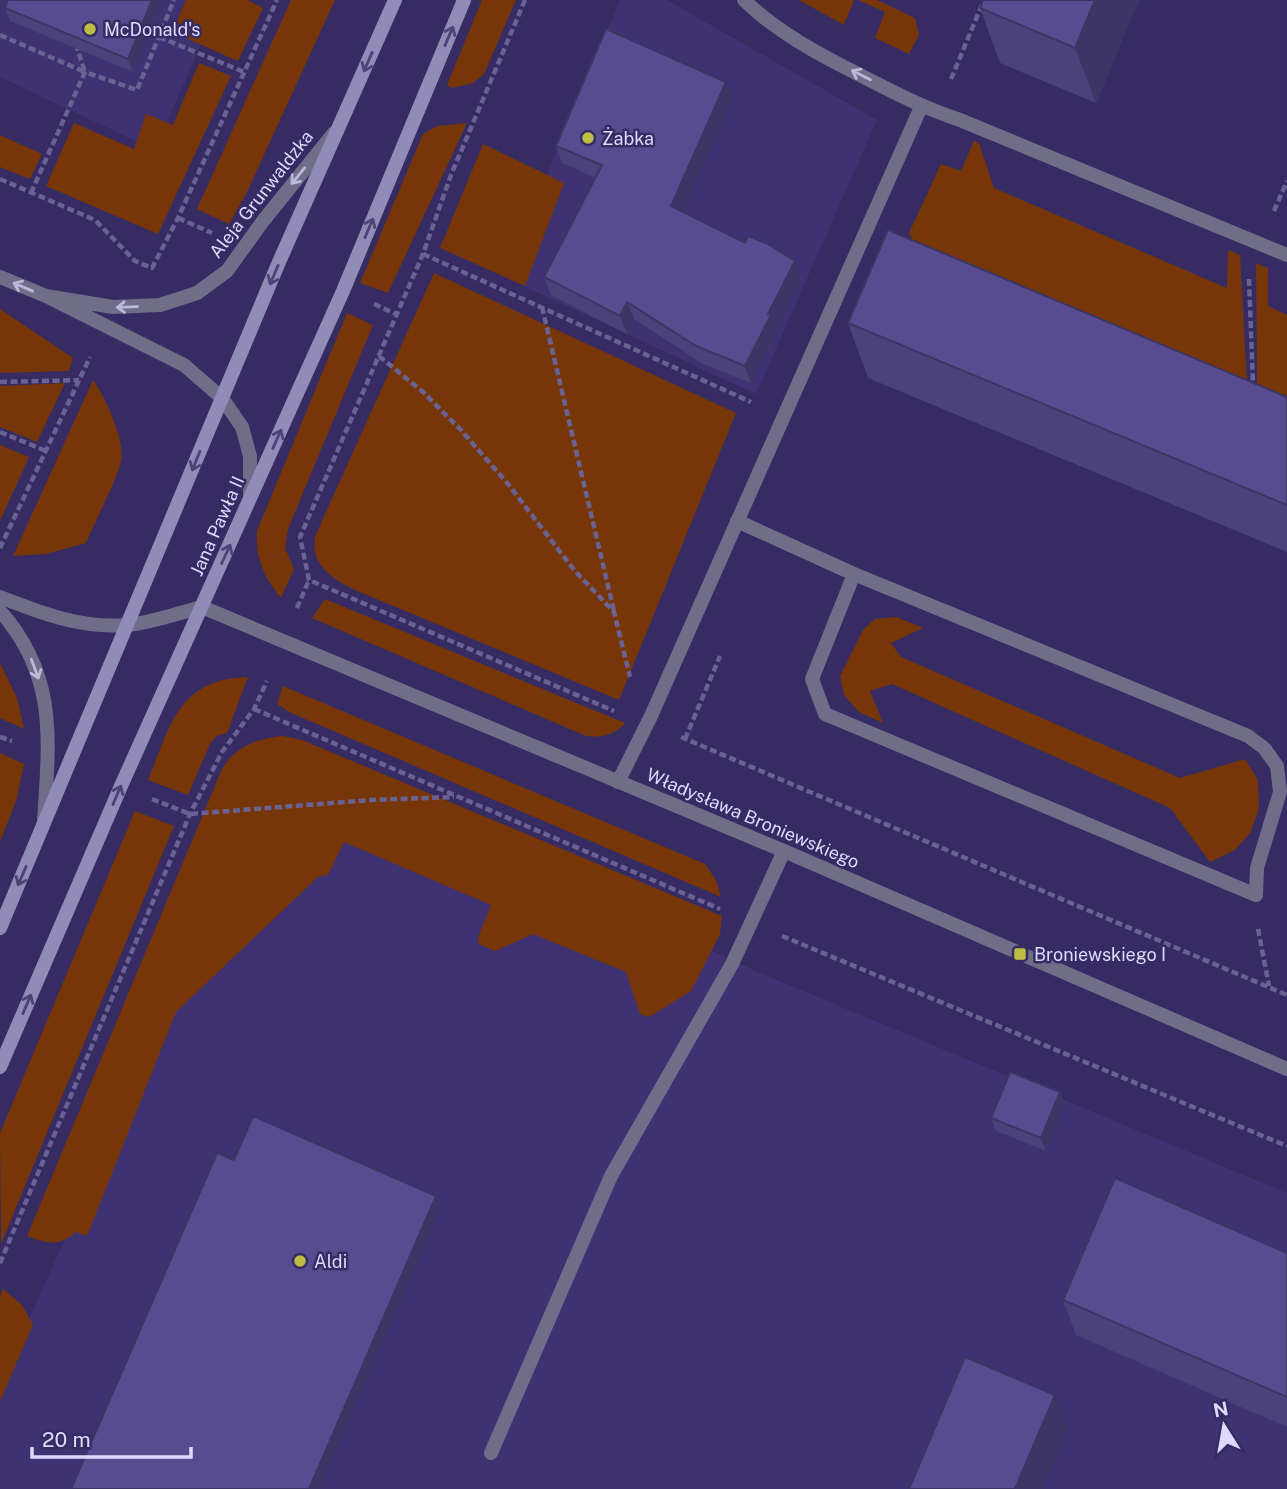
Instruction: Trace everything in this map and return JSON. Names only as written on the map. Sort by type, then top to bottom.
[{"type":"main road","points":[[0,928],[279,262],[395,0]]},
{"type":"main road","name":"Jana Pawła II","points":[[0,1067],[121,786],[343,291],[464,0]]},
{"type":"street","points":[[744,0],[762,18],[819,54],[921,107],[973,125],[1287,255]]},
{"type":"street","points":[[618,782],[648,722],[921,107]]},
{"type":"street","name":"Aleja Grunwaldzka","points":[[46,296],[113,307],[160,305],[197,293],[227,271],[263,220],[341,123]]},
{"type":"street","name":"Aleja Grunwaldzka","points":[[0,277],[46,296],[184,365],[222,398],[242,428],[250,456],[250,502]]},
{"type":"street","points":[[737,522],[854,575],[1248,736],[1264,748],[1277,765],[1280,792],[1257,868],[1256,895],[824,714],[812,679],[854,575]]},
{"type":"street","points":[[0,597],[70,621],[128,625],[202,607]]},
{"type":"street","name":"Władysława Broniewskiego","points":[[202,607],[784,851],[1287,1069]]},
{"type":"street","points":[[0,611],[28,652],[45,697],[49,725],[44,823]]},
{"type":"street","points":[[491,1453],[611,1176],[732,964],[784,851]]},
{"type":"path","points":[[0,35],[85,72],[136,90],[174,0]]},
{"type":"path","points":[[0,179],[95,220],[135,261],[152,268],[178,218],[277,0]]},
{"type":"path","points":[[296,610],[309,579],[300,537],[424,254],[451,175],[526,0]]},
{"type":"path","points":[[951,79],[984,0]]},
{"type":"path","points":[[159,37],[244,72]]},
{"type":"path","points":[[31,193],[85,72],[77,48]]},
{"type":"path","points":[[1271,218],[1287,181]]},
{"type":"path","points":[[1247,238],[1254,397]]},
{"type":"path","points":[[424,254],[755,404]]},
{"type":"path","points":[[542,307],[630,680],[636,668]]},
{"type":"path","points":[[379,356],[423,392],[460,429],[508,484],[574,570],[614,612]]},
{"type":"path","points":[[1,544],[85,368]]},
{"type":"path","points":[[0,382],[79,380]]},
{"type":"path","points":[[0,432],[46,451]]},
{"type":"path","points":[[309,579],[616,712],[621,701]]},
{"type":"path","points":[[685,739],[722,651]]},
{"type":"path","points":[[0,1263],[190,814],[222,752],[254,709],[267,681]]},
{"type":"path","points":[[648,722],[1287,995]]},
{"type":"path","points":[[142,795],[190,814],[459,796]]},
{"type":"path","points":[[1256,895],[1256,915],[1269,987]]},
{"type":"shaded area","points":[[0,0],[220,0],[155,150],[0,77]]},
{"type":"shaded area","points":[[186,0],[247,0],[263,8],[238,61],[172,32]]},
{"type":"shaded area","points":[[291,0],[335,0],[247,192],[229,224],[197,209]]},
{"type":"shaded area","points":[[482,0],[516,0],[484,74],[473,83],[452,88],[447,85]]},
{"type":"shaded area","points":[[620,0],[667,0],[877,120],[756,394],[504,277]]},
{"type":"shaded area","points":[[799,0],[854,0],[844,25]]},
{"type":"shaded area","points":[[858,0],[877,0],[915,18],[919,35],[909,54],[875,38],[885,12]]},
{"type":"shaded area","points":[[199,63],[231,76],[158,234],[46,186],[74,123],[134,149],[146,114],[173,125]]},
{"type":"shaded area","points":[[467,123],[388,293],[360,283],[423,134],[437,126]]},
{"type":"shaded area","points":[[0,135],[42,154],[30,179],[0,167]]},
{"type":"shaded area","points":[[974,141],[979,143],[994,188],[1227,288],[1228,250],[1240,255],[1247,384],[914,243],[909,233],[941,164],[961,171]]},
{"type":"shaded area","points":[[483,144],[564,183],[525,286],[440,248]]},
{"type":"shaded area","points":[[1256,263],[1268,268],[1268,306],[1287,315],[1287,398],[1257,385]]},
{"type":"shaded area","points":[[434,273],[736,413],[619,700],[352,589],[326,571],[316,555],[316,534]]},
{"type":"shaded area","points":[[0,309],[73,358],[69,371],[0,373]]},
{"type":"shaded area","points":[[347,313],[373,325],[288,529],[285,548],[294,569],[281,598],[262,567],[257,531]]},
{"type":"shaded area","points":[[93,380],[118,431],[122,453],[109,492],[86,543],[46,554],[13,556]]},
{"type":"shaded area","points":[[65,383],[37,442],[0,427],[0,386]]},
{"type":"shaded area","points":[[0,445],[29,457],[0,521]]},
{"type":"shaded area","points":[[325,599],[625,723],[607,735],[586,736],[312,618]]},
{"type":"shaded area","points":[[896,617],[923,628],[891,643],[901,657],[1180,778],[1245,759],[1258,780],[1259,809],[1250,833],[1235,850],[1210,862],[1170,808],[892,684],[870,691],[883,723],[859,712],[844,695],[840,676],[863,630],[875,619]]},
{"type":"shaded area","points":[[0,663],[17,698],[24,729],[0,718]]},
{"type":"shaded area","points":[[248,677],[227,733],[216,736],[210,744],[188,795],[148,780],[171,724],[192,696],[206,686]]},
{"type":"shaded area","points":[[283,686],[705,864],[716,880],[721,897],[289,712],[277,704]]},
{"type":"shaded area","points":[[283,736],[302,740],[722,916],[720,934],[691,991],[649,1017],[640,1014],[626,972],[533,934],[495,951],[479,944],[478,937],[491,905],[344,842],[328,875],[319,876],[176,1012],[87,1236],[76,1232],[53,1243],[27,1236],[222,769],[240,749],[265,739]]},
{"type":"shaded area","points":[[0,753],[24,764],[17,798],[0,842]]},
{"type":"shaded area","points":[[281,755],[758,972],[1287,1193],[1287,1489],[0,1489],[0,1384]]},
{"type":"shaded area","points":[[135,811],[174,826],[1,1244],[0,1133]]},
{"type":"shaded area","points":[[3,1289],[22,1305],[33,1325],[0,1401],[0,1296]]},
{"type":"building","name":"McDonald's","points":[[8,0],[152,0],[128,59],[5,8]]},
{"type":"building","points":[[983,0],[1095,0],[1075,48],[980,8]]},
{"type":"building","points":[[606,29],[726,82],[671,206],[745,243],[748,236],[768,244],[795,261],[745,366],[696,346],[627,302],[620,316],[544,277],[602,165],[556,146]]},
{"type":"building","points":[[888,230],[1287,397],[1287,505],[848,323]]},
{"type":"building","points":[[1010,1072],[1060,1092],[1041,1138],[991,1118]]},
{"type":"building","name":"Aldi","points":[[253,1116],[436,1196],[309,1489],[71,1489],[217,1153],[234,1160]]},
{"type":"building","points":[[1115,1178],[1287,1253],[1287,1397],[1063,1300]]},
{"type":"building","points":[[965,1357],[1055,1395],[1015,1489],[909,1489]]},
{"type":"place","name":"McDonald's","points":[[90,29]]},
{"type":"place","name":"Żabka","points":[[588,138]]},
{"type":"place","name":"Broniewskiego I","points":[[1020,954]]},
{"type":"place","name":"Aldi","points":[[300,1261]]}]
